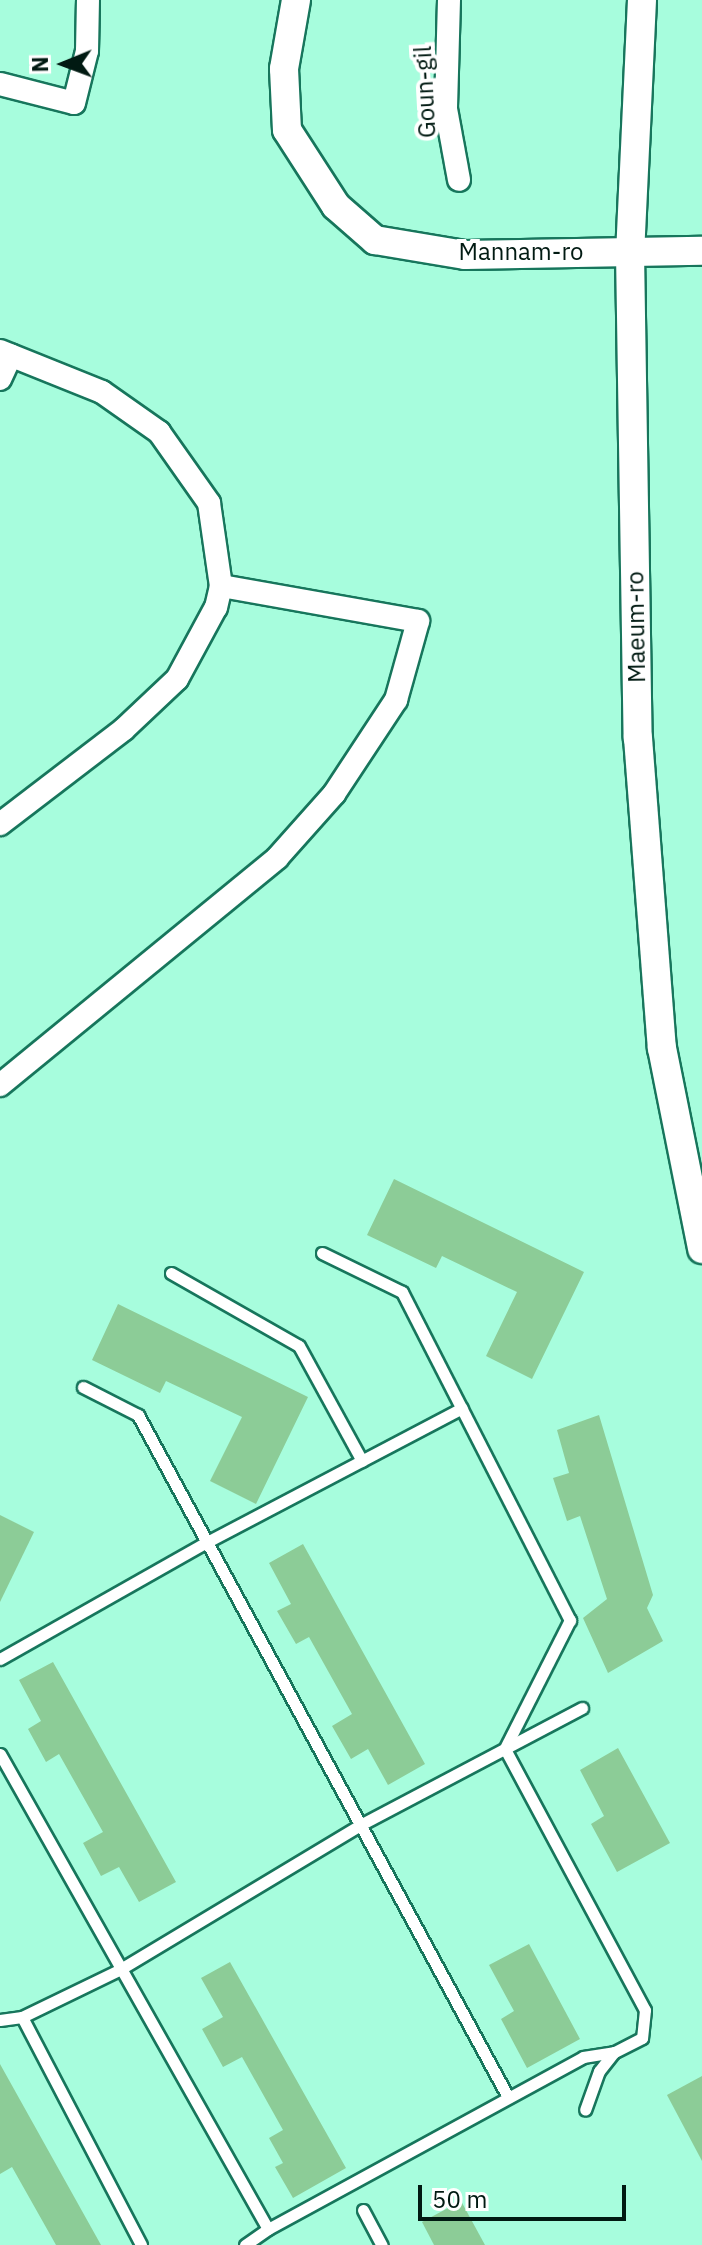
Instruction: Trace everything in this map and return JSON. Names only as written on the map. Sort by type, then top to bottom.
[{"type":"street","points":[[0,84],[74,103],[87,51],[88,0]]},
{"type":"street","name":"Mannam-ro","points":[[296,0],[284,69],[287,130],[336,206],[375,240],[465,255],[702,251]]},
{"type":"street","name":"Goun-gil","points":[[449,0],[446,109],[459,180]]},
{"type":"street","name":"Maeum-ro","points":[[642,0],[630,252],[638,738],[662,1048],[702,1249]]},
{"type":"street","points":[[0,379],[6,353],[102,392],[159,432],[209,503],[221,586],[216,607],[177,679],[123,730],[0,824]]},
{"type":"street","points":[[0,1085],[277,858],[334,794],[396,700],[418,621],[221,586]]},
{"type":"lane","points":[[322,1253],[402,1292],[570,1620],[505,1749]]},
{"type":"lane","points":[[171,1273],[299,1346],[362,1461]]},
{"type":"lane","points":[[83,1387],[138,1415],[508,2097]]},
{"type":"lane","points":[[0,1659],[205,1543],[462,1408]]},
{"type":"lane","points":[[0,2020],[22,2017],[119,1970],[360,1825],[582,1708]]},
{"type":"lane","points":[[245,2245],[268,2229],[583,2057],[614,2052],[642,2038],[645,2010],[505,1749]]},
{"type":"lane","points":[[0,1754],[119,1970],[268,2229]]},
{"type":"lane","points":[[22,2017],[141,2245]]},
{"type":"lane","points":[[585,2110],[599,2071],[614,2052]]},
{"type":"lane","points":[[363,2210],[382,2245]]},
{"type":"building","points":[[394,1179],[584,1272],[532,1379],[486,1356],[517,1292],[442,1256],[436,1268],[367,1235]]},
{"type":"building","points":[[118,1304],[308,1397],[256,1504],[210,1481],[242,1417],[166,1381],[160,1393],[92,1360]]},
{"type":"building","points":[[599,1415],[653,1595],[647,1608],[663,1641],[608,1673],[583,1618],[607,1599],[580,1516],[567,1521],[553,1478],[569,1473],[557,1430]]},
{"type":"building","points":[[0,1515],[34,1532],[0,1602]]},
{"type":"building","points":[[303,1544],[425,1764],[388,1785],[368,1749],[351,1759],[332,1726],[352,1714],[309,1637],[296,1644],[277,1611],[291,1604],[269,1563]]},
{"type":"building","points":[[53,1662],[176,1882],[139,1902],[119,1867],[101,1876],[83,1843],[103,1832],[59,1754],[46,1762],[28,1729],[41,1721],[19,1680]]},
{"type":"building","points":[[618,1748],[670,1843],[617,1872],[591,1824],[604,1816],[580,1770]]},
{"type":"building","points":[[529,1944],[580,2039],[527,2068],[501,2019],[514,2011],[489,1965]]},
{"type":"building","points":[[230,1962],[346,2168],[293,2198],[275,2167],[283,2163],[269,2138],[283,2130],[242,2057],[223,2067],[202,2029],[223,2017],[201,1978]]},
{"type":"building","points":[[0,2064],[101,2245],[56,2245],[12,2167],[0,2174]]},
{"type":"building","points":[[702,2076],[702,2161],[667,2095]]},
{"type":"building","points":[[461,2201],[485,2245],[434,2245],[422,2222]]}]
